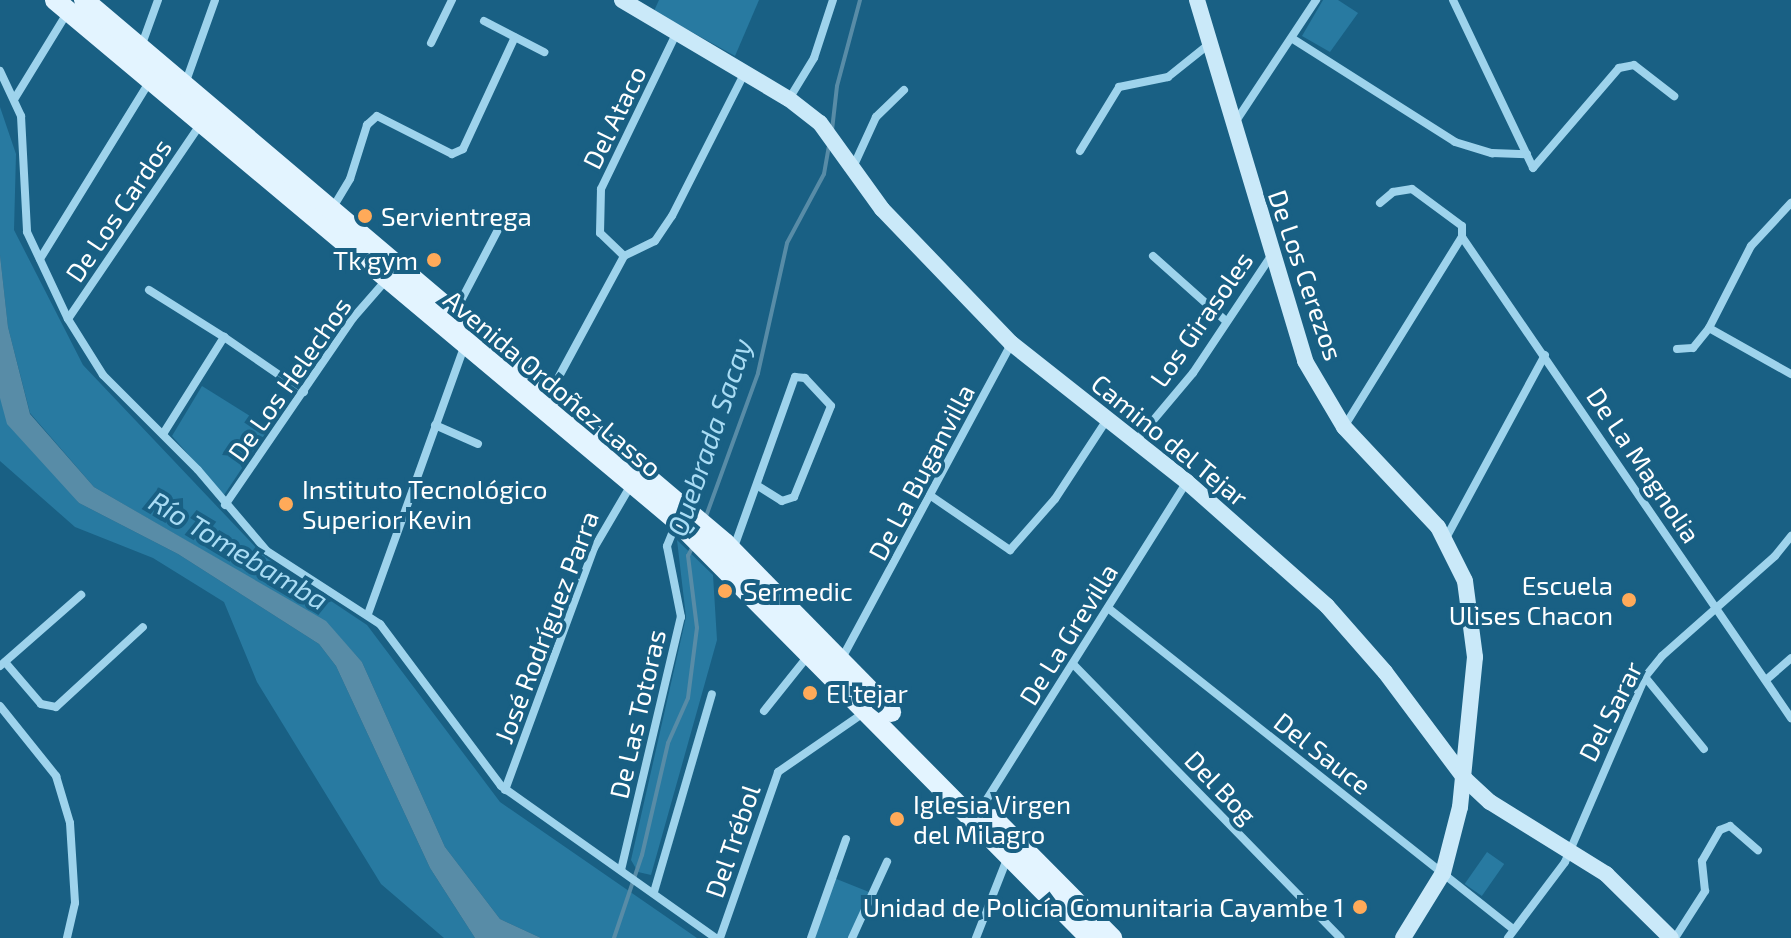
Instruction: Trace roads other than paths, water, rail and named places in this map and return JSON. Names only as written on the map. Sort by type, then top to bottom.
[{"type":"main road","name":"Avenida Ordoñez Lasso","points":[[71,3],[140,47],[550,393],[679,513],[724,549],[841,661],[1112,938]]},
{"type":"main road","name":"Avenida Ordoñez Lasso","points":[[71,3],[151,80],[465,344],[633,483],[679,513]]},
{"type":"main road","name":"Avenida Ordoñez Lasso","points":[[724,549],[811,653],[1090,938]]},
{"type":"street","points":[[140,47],[158,0]]},
{"type":"street","points":[[184,85],[215,0]]},
{"type":"street","points":[[431,43],[452,0]]},
{"type":"street","name":"Camino del Tejar","points":[[622,0],[789,99],[820,123],[850,160],[882,209],[1011,343],[1187,482],[1327,606],[1385,672],[1465,779],[1490,802],[1606,874],[1673,938]]},
{"type":"street","points":[[789,99],[814,58],[833,0]]},
{"type":"street","name":"De Los Cerezos","points":[[1197,0],[1271,256],[1305,361],[1344,427],[1446,538],[1465,581],[1474,632],[1465,779],[1443,873],[1403,938]]},
{"type":"street","points":[[1233,124],[1293,39],[1316,0]]},
{"type":"street","points":[[1454,1],[1533,168],[1619,68],[1634,65],[1674,96]]},
{"type":"street","points":[[15,98],[71,3]]},
{"type":"street","points":[[484,21],[544,52]]},
{"type":"street","name":"Del Ataco","points":[[624,256],[600,233],[601,189],[676,34]]},
{"type":"street","points":[[332,209],[350,179],[367,125],[377,116],[452,154],[463,149],[515,37]]},
{"type":"street","points":[[1293,39],[1455,142],[1492,153],[1527,154]]},
{"type":"street","points":[[1080,151],[1119,87],[1168,77],[1208,45]]},
{"type":"street","points":[[0,71],[15,98],[24,133],[24,219],[68,319],[103,375],[163,434],[267,551],[368,614],[389,635],[505,790],[718,938]]},
{"type":"street","points":[[550,393],[624,256],[655,241],[744,74]]},
{"type":"street","points":[[40,259],[151,80]]},
{"type":"street","points":[[850,160],[876,117],[904,90]]},
{"type":"street","name":"De Los Cardos","points":[[68,319],[201,122]]},
{"type":"street","name":"De La Magnolia","points":[[1380,203],[1393,192],[1412,189],[1462,226],[1462,237],[1791,718]]},
{"type":"street","points":[[1677,349],[1693,348],[1709,328],[1751,246],[1791,203]]},
{"type":"street","points":[[454,313],[502,222]]},
{"type":"street","points":[[1344,427],[1462,237]]},
{"type":"street","points":[[1153,256],[1226,321]]},
{"type":"street","name":"Los Girasoles","points":[[1134,443],[1193,373],[1271,256]]},
{"type":"street","name":"De Los Helechos","points":[[225,505],[353,318],[387,278]]},
{"type":"street","points":[[149,290],[304,392]]},
{"type":"street","points":[[1709,328],[1791,374]]},
{"type":"street","points":[[163,434],[224,337]]},
{"type":"street","name":"De La Buganvilla","points":[[841,661],[1011,343]]},
{"type":"street","points":[[368,614],[465,344]]},
{"type":"street","points":[[1446,538],[1545,355]]},
{"type":"street","points":[[724,549],[758,486],[795,377],[805,378],[831,406],[794,497],[782,501],[758,486]]},
{"type":"street","points":[[931,496],[1010,550],[1055,499],[1106,421]]},
{"type":"street","points":[[435,425],[478,444]]},
{"type":"street","name":"De La Grevilla","points":[[982,807],[1187,482]]},
{"type":"street","name":"José Rodríguez Parra","points":[[505,790],[594,548],[633,483]]},
{"type":"street","name":"De Las Totoras","points":[[625,872],[681,617],[667,546],[679,513]]},
{"type":"street","name":"Del Sarar","points":[[1508,938],[1556,876],[1645,677],[1791,536]]},
{"type":"street","points":[[81,595],[2,664],[41,704],[56,707],[143,627]]},
{"type":"street","name":"Del Sauce","points":[[1108,608],[1513,929]]},
{"type":"street","points":[[764,711],[811,653]]},
{"type":"street","points":[[1766,680],[1791,658]]},
{"type":"street","name":"Del Bog","points":[[1073,664],[1340,938]]},
{"type":"street","points":[[1645,677],[1704,749]]},
{"type":"street","points":[[654,892],[712,694]]},
{"type":"street","points":[[0,706],[56,776],[70,823],[75,903],[67,938]]},
{"type":"street","name":"Del Trébol","points":[[718,938],[778,772],[869,709]]},
{"type":"street","points":[[1673,938],[1705,891],[1702,861],[1720,830],[1730,826],[1758,850]]},
{"type":"street","points":[[811,938],[846,839]]},
{"type":"street","points":[[976,938],[1009,854]]},
{"type":"street","points":[[852,938],[887,862]]},
{"type":"waterway","name":"Quebrada Sacay","points":[[832,130],[837,86],[860,0]]},
{"type":"waterway","name":"Quebrada Sacay","points":[[705,519],[758,373],[787,243],[824,174],[829,147]]},
{"type":"waterway","name":"Quebrada Sacay","points":[[614,938],[642,855],[668,743],[688,698],[697,628],[688,556],[693,546]]},
{"type":"place","name":"Servientrega","points":[[365,216]]},
{"type":"place","name":"Tk gym","points":[[434,260]]},
{"type":"place","name":"Instituto Tecnológico Superior Kevin","points":[[286,504]]},
{"type":"place","name":"Sermedic","points":[[725,591]]},
{"type":"place","name":"Escuela Ulises Chacon","points":[[1629,600]]},
{"type":"place","name":"El tejar","points":[[810,693]]},
{"type":"place","name":"Iglesia Virgen del Milagro","points":[[897,819]]},
{"type":"place","name":"Unidad de Policía Comunitaria Cayambe 1","points":[[1360,907]]},
{"type":"water label","name":"Río Tomebamba","points":[[239,550]]}]
